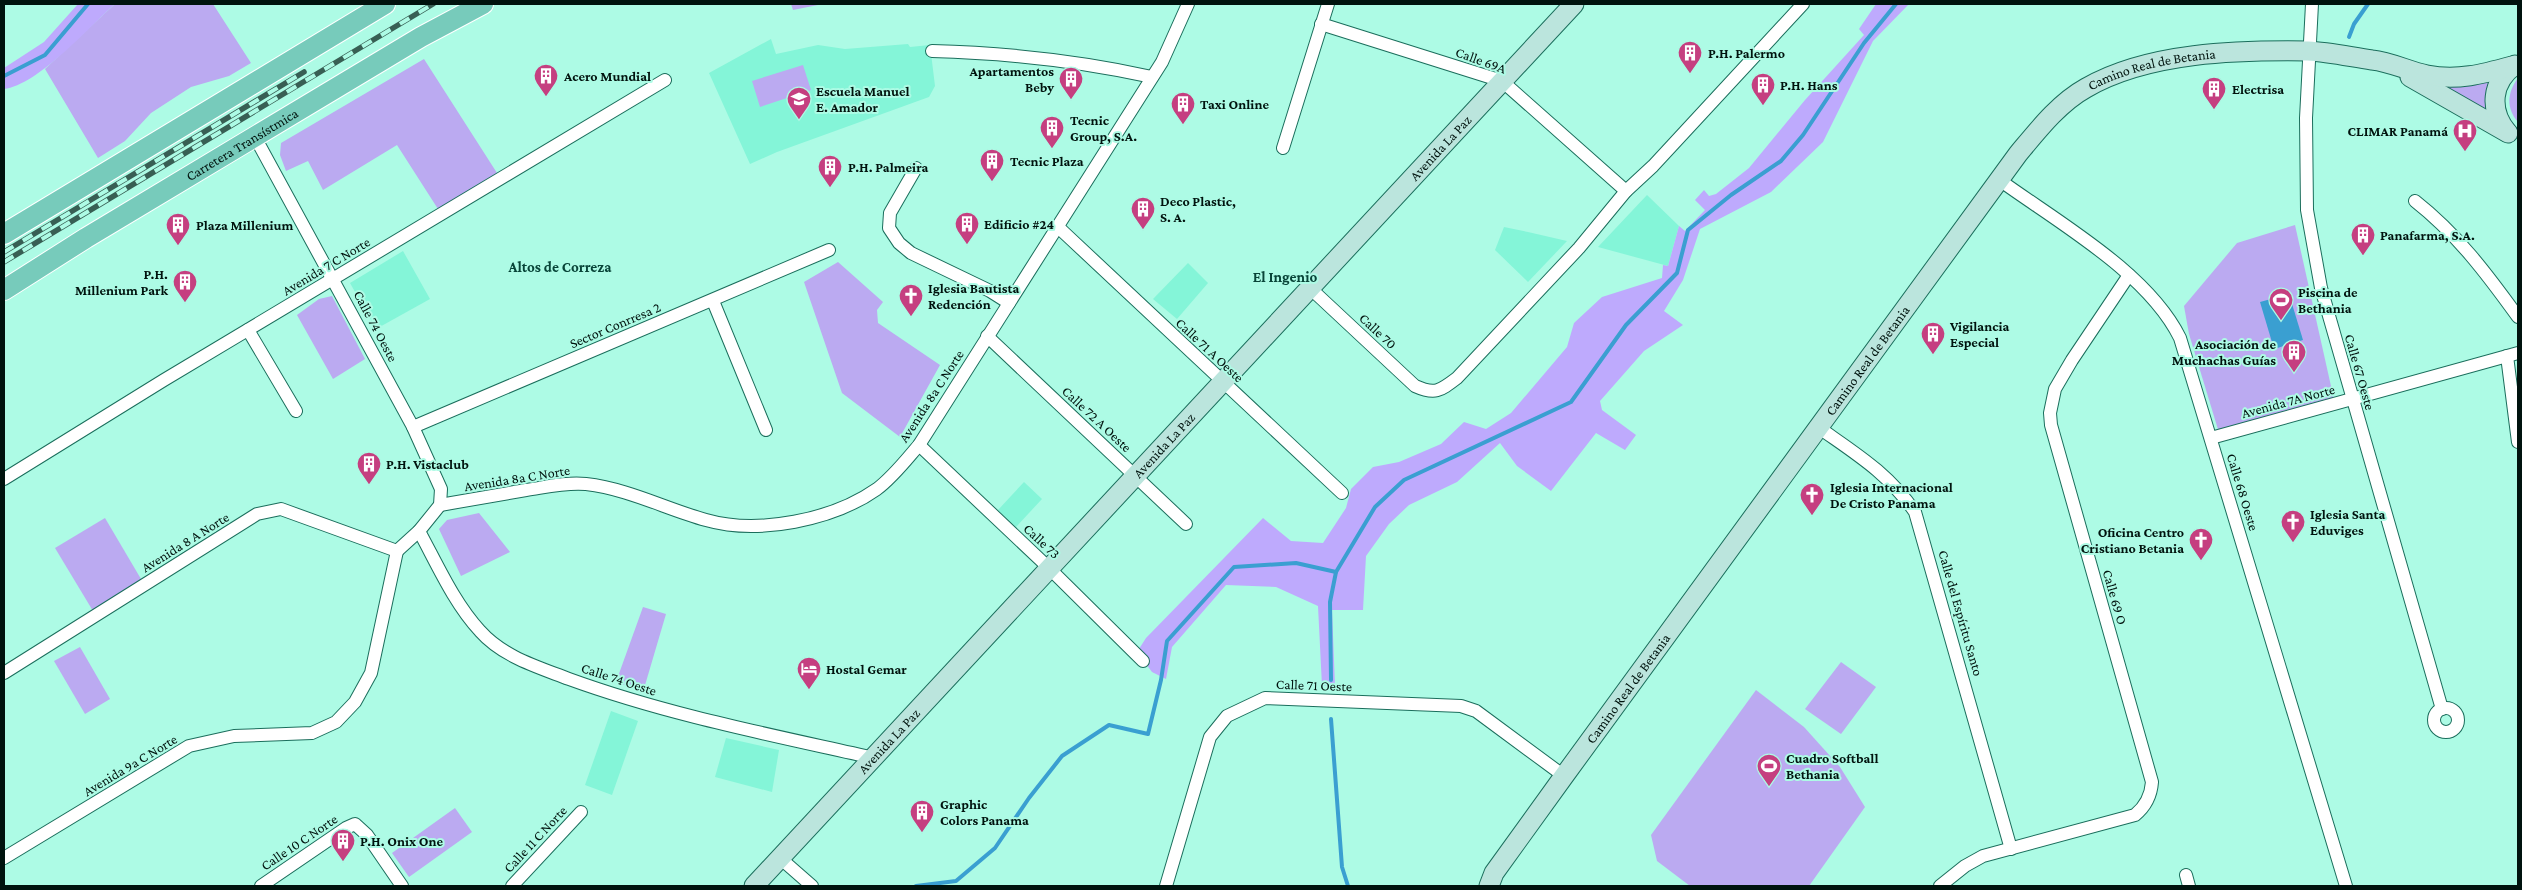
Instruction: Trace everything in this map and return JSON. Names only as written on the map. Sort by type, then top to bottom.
[{"type":"main road","points":[[4,234],[385,4]]},
{"type":"main road","name":"Carretera Transístmica","points":[[4,290],[86,238],[421,37],[483,4]]},
{"type":"street","name":"Avenida 8a C Norte","points":[[440,505],[562,484],[585,484],[657,502],[706,520],[732,525],[762,526],[792,522],[852,503],[877,489],[919,445],[1162,62],[1188,4]]},
{"type":"street","points":[[1283,148],[1328,4]]},
{"type":"street","name":"Avenida La Paz","points":[[754,886],[1574,4]]},
{"type":"street","points":[[1626,191],[1653,166],[1803,4]]},
{"type":"street","name":"Calle 67 Oeste","points":[[2312,4],[2306,118],[2307,210],[2321,288],[2442,709]]},
{"type":"street","name":"Calle 69A","points":[[1322,24],[1502,80],[1626,191]]},
{"type":"street","points":[[932,51],[990,53],[1092,64],[1152,77]]},
{"type":"street","name":"Camino Real de Betania","points":[[1488,886],[1494,873],[1564,776],[1818,427],[2001,180],[2018,154],[2062,106],[2085,88],[2118,73],[2148,64],[2218,54],[2310,51],[2377,60],[2426,75],[2453,78],[2481,75],[2516,64]]},
{"type":"street","name":"Camino Real de Betania","points":[[2377,60],[2444,95],[2513,136]]},
{"type":"street","points":[[2513,136],[2498,117],[2494,99],[2500,81],[2516,64]]},
{"type":"street","name":"Avenida 7 C Norte","points":[[4,479],[665,80]]},
{"type":"street","name":"Calle 74 Oeste","points":[[255,137],[413,427],[441,489],[440,505]]},
{"type":"street","points":[[916,168],[890,213],[889,228],[899,243],[911,253],[990,291],[1009,303]]},
{"type":"street","name":"Calle 68 Oeste","points":[[2001,180],[2130,275],[2159,305],[2175,327],[2211,438],[2346,886]]},
{"type":"street","name":"Calle 70","points":[[1310,288],[1415,386],[1428,392],[1441,390],[1457,378],[1580,248],[1626,191]]},
{"type":"street","points":[[2415,201],[2455,235],[2483,268],[2518,317]]},
{"type":"street","name":"Calle 71 A Oeste","points":[[1058,227],[1342,493]]},
{"type":"street","name":"Sector Conrresa 2","points":[[413,427],[713,301],[829,250]]},
{"type":"street","name":"Calle 69 O","points":[[1940,886],[1965,866],[1983,856],[2135,815],[2142,810],[2151,792],[2152,782],[2051,425],[2050,412],[2055,389],[2130,275]]},
{"type":"street","points":[[713,301],[766,430]]},
{"type":"street","points":[[248,330],[296,411]]},
{"type":"street","name":"Calle 72 A Oeste","points":[[988,336],[1186,524]]},
{"type":"street","points":[[2513,355],[2518,442]]},
{"type":"street","name":"Avenida 7A Norte","points":[[2211,438],[2513,355]]},
{"type":"street","name":"Calle del Espíritu Santo","points":[[1818,427],[1876,468],[1898,488],[1915,512],[2011,849]]},
{"type":"street","name":"Calle 73","points":[[919,445],[1050,569],[1143,661]]},
{"type":"street","points":[[397,551],[419,531],[440,505]]},
{"type":"street","name":"Avenida 8 A Norte","points":[[4,673],[258,514],[280,509],[300,514],[397,551]]},
{"type":"street","name":"Calle 74 Oeste","points":[[419,531],[460,604],[480,632],[519,660],[626,699],[710,721],[874,758]]},
{"type":"street","name":"Avenida 9a C Norte","points":[[4,858],[190,746],[234,736],[312,734],[336,722],[355,702],[371,673],[397,551]]},
{"type":"street","name":"Calle 71 Oeste","points":[[1166,886],[1210,737],[1227,716],[1265,698],[1461,706],[1476,711],[1564,776]]},
{"type":"street","name":"Calle 11 C Norte","points":[[512,886],[581,812]]},
{"type":"street","name":"Calle 10 C Norte","points":[[261,886],[346,828],[355,824],[367,835],[402,886]]},
{"type":"street","points":[[780,858],[812,886]]},
{"type":"shaded area","points":[[78,4],[115,4],[47,67],[17,85],[4,89],[4,68],[44,42]]},
{"type":"shaded area","points":[[115,4],[213,4],[251,63],[229,76],[191,87],[151,113],[125,141],[98,158],[45,69]]},
{"type":"shaded area","points":[[791,4],[823,4],[793,10]]},
{"type":"shaded area","points":[[1876,4],[1909,4],[1873,41],[1823,142],[1771,192],[1700,229],[1683,280],[1664,311],[1683,325],[1644,351],[1600,401],[1602,410],[1636,435],[1625,450],[1596,433],[1551,491],[1517,466],[1500,443],[1457,482],[1409,505],[1389,524],[1366,556],[1363,610],[1332,610],[1335,686],[1322,686],[1318,606],[1276,587],[1226,585],[1172,647],[1166,679],[1152,672],[1137,652],[1146,638],[1263,518],[1291,541],[1323,543],[1346,508],[1351,489],[1373,467],[1399,462],[1441,444],[1464,422],[1486,429],[1511,413],[1567,347],[1574,323],[1602,297],[1662,278],[1663,265],[1668,266],[1679,226],[1685,231],[1705,210],[1695,200],[1704,190],[1709,196],[1716,194],[1749,168],[1805,100],[1864,35],[1859,29]]},
{"type":"shaded area","name":"Escuela Manuel E. Amador","points":[[771,39],[776,54],[818,45],[845,49],[908,44],[910,47],[930,45],[935,86],[929,97],[777,152],[750,164],[709,73]]},
{"type":"shaded area","points":[[424,59],[497,173],[438,209],[397,145],[323,190],[308,161],[286,171],[280,155],[281,143]]},
{"type":"shaded area","points":[[803,65],[811,90],[760,107],[752,81]]},
{"type":"shaded area","points":[[2518,78],[2518,122],[2511,112],[2509,100],[2514,83]]},
{"type":"shaded area","points":[[2488,82],[2486,108],[2484,111],[2438,83]]},
{"type":"shaded area","points":[[1647,195],[1679,226],[1668,266],[1598,247]]},
{"type":"shaded area","points":[[2295,225],[2335,404],[2220,436],[2189,334],[2184,306],[2237,243]]},
{"type":"shaded area","points":[[1504,227],[1567,241],[1528,282],[1495,250]]},
{"type":"shaded area","points":[[403,251],[430,299],[376,329],[350,283]]},
{"type":"shaded area","points":[[838,262],[883,302],[877,310],[878,323],[940,365],[900,437],[842,393],[804,282]]},
{"type":"shaded area","points":[[1188,263],[1208,283],[1177,319],[1153,299]]},
{"type":"shaded area","points":[[332,296],[365,359],[333,379],[297,315],[319,299]]},
{"type":"shaded area","points":[[1024,482],[1042,499],[1016,527],[998,510]]},
{"type":"shaded area","points":[[479,513],[510,552],[461,576],[439,529],[447,520]]},
{"type":"shaded area","points":[[105,518],[141,579],[93,611],[55,548]]},
{"type":"shaded area","points":[[643,607],[666,614],[643,692],[616,682]]},
{"type":"shaded area","points":[[80,647],[110,699],[85,714],[54,661]]},
{"type":"shaded area","points":[[1841,662],[1876,687],[1841,734],[1805,709]]},
{"type":"shaded area","name":"Cuadro Softball Bethania","points":[[1756,690],[1804,727],[1840,767],[1865,807],[1809,886],[1690,886],[1657,861],[1651,835]]},
{"type":"shaded area","points":[[611,711],[638,721],[612,795],[585,785]]},
{"type":"shaded area","points":[[726,738],[779,750],[772,792],[715,777]]},
{"type":"shaded area","points":[[455,808],[472,832],[409,877],[392,853]]},
{"type":"water","name":"Piscina de Bethania","points":[[2289,294],[2303,340],[2274,349],[2260,302]]},
{"type":"waterway","points":[[4,76],[45,55],[88,4]]},
{"type":"waterway","points":[[916,886],[956,881],[995,848],[1029,798],[1062,756],[1109,725],[1148,734],[1161,680],[1167,641],[1234,567],[1296,563],[1336,572],[1375,507],[1404,480],[1571,402],[1626,325],[1677,273],[1688,230],[1731,195],[1781,161],[1803,135],[1864,43],[1896,4]]},
{"type":"waterway","points":[[2349,37],[2354,24],[2368,4]]},
{"type":"waterway","points":[[1331,680],[1330,602],[1336,572]]},
{"type":"waterway","points":[[1331,719],[1342,867],[1348,886]]},
{"type":"railway","points":[[4,262],[433,4]]},
{"type":"railway","points":[[4,252],[304,72]]},
{"type":"place","name":"P.H. Palermo","points":[[1690,74]]},
{"type":"place","name":"Acero Mundial","points":[[546,97]]},
{"type":"place","name":"Apartamentos Beby","points":[[1071,100]]},
{"type":"place","name":"P.H. Hans","points":[[1763,106]]},
{"type":"place","name":"Electrisa","points":[[2214,110]]},
{"type":"place","name":"Escuela Manuel E. Amador","points":[[799,120]]},
{"type":"place","name":"Taxi Online","points":[[1183,125]]},
{"type":"place","name":"Tecnic Group, S.A.","points":[[1052,149]]},
{"type":"place","name":"CLIMAR Panamá","points":[[2465,152]]},
{"type":"place","name":"Tecnic Plaza","points":[[992,182]]},
{"type":"place","name":"P.H. Palmeira","points":[[830,188]]},
{"type":"place","name":"Deco Plastic, S. A.","points":[[1143,230]]},
{"type":"place","name":"Edificio #24","points":[[967,245]]},
{"type":"place","name":"Plaza Millenium","points":[[178,246]]},
{"type":"place","name":"Panafarma, S.A.","points":[[2363,256]]},
{"type":"place","name":"P.H. Millenium Park","points":[[185,303]]},
{"type":"place","name":"Iglesia Bautista Redención","points":[[911,317]]},
{"type":"place","name":"Piscina de Bethania","points":[[2281,321]]},
{"type":"place","name":"Vigilancia Especial","points":[[1933,355]]},
{"type":"place","name":"Asociación de Muchachas Guías","points":[[2294,373]]},
{"type":"place","name":"P.H. Vistaclub","points":[[369,485]]},
{"type":"place","name":"Iglesia Internacional De Cristo Panama","points":[[1812,516]]},
{"type":"place","name":"Iglesia Santa Eduviges","points":[[2293,543]]},
{"type":"place","name":"Oficina Centro Cristiano Betania","points":[[2201,561]]},
{"type":"place","name":"Hostal Gemar","points":[[809,690]]},
{"type":"place","name":"Cuadro Softball Bethania","points":[[1769,787]]},
{"type":"place","name":"Graphic Colors Panama","points":[[922,833]]},
{"type":"place","name":"P.H. Onix One","points":[[343,862]]},
{"type":"district","name":"Altos de Correza","points":[[560,267]]},
{"type":"district","name":"El Ingenio","points":[[1285,277]]}]
